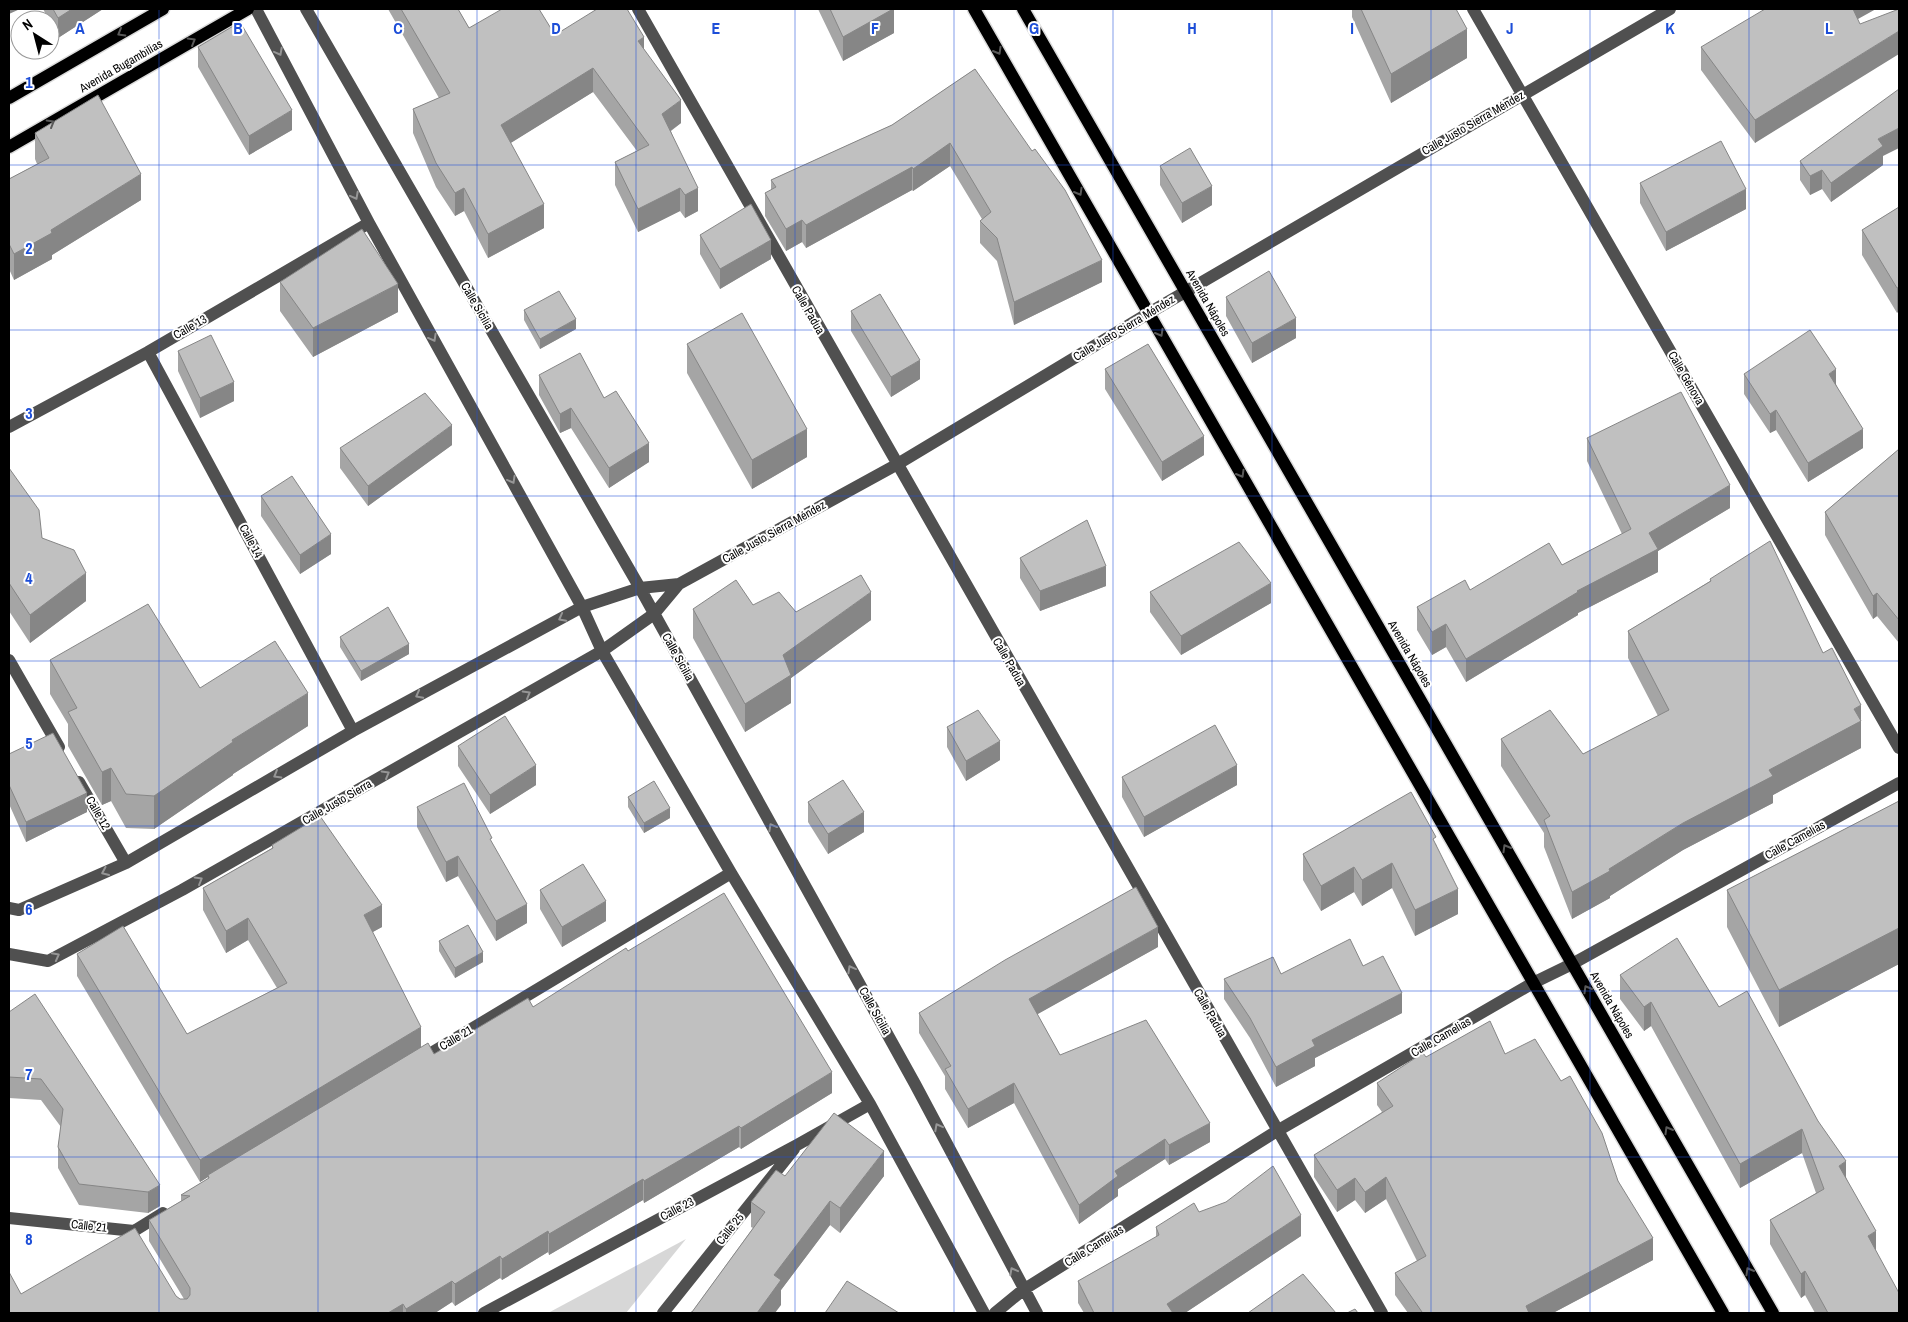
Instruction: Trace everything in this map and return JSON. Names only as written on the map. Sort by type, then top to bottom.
[{"type":"main road","points":[[10,95],[163,9]]},
{"type":"main road","name":"Avenida Bugambilias","points":[[9,147],[248,9]]},
{"type":"main road","points":[[974,9],[1723,1313]]},
{"type":"main road","name":"Avenida Nápoles","points":[[1023,9],[1773,1313]]},
{"type":"street","points":[[256,9],[369,223],[582,607],[602,651],[731,874],[870,1104],[984,1313]]},
{"type":"street","name":"Calle Sicilia","points":[[306,9],[640,588],[915,1084],[1023,1290],[1037,1313]]},
{"type":"street","name":"Calle Padua","points":[[638,9],[1277,1132],[1382,1313]]},
{"type":"street","name":"Calle Génova","points":[[1473,9],[1899,748]]},
{"type":"street","name":"Calle Justo Sierra Méndez","points":[[654,614],[679,584],[896,464],[1186,291],[1670,9]]},
{"type":"street","name":"Calle 13","points":[[9,427],[148,352],[369,223]]},
{"type":"street","name":"Calle 14","points":[[148,352],[353,731]]},
{"type":"street","name":"Calle Justo Sierra Méndez","points":[[640,588],[679,584]]},
{"type":"street","points":[[9,908],[19,910],[126,862],[353,731],[582,607],[640,588]]},
{"type":"street","name":"Calle Justo Sierra","points":[[9,954],[48,961],[182,890],[602,651],[654,614]]},
{"type":"street","name":"Calle 12","points":[[9,660],[126,862]]},
{"type":"street","name":"Calle Camelias","points":[[995,1313],[1023,1290],[1277,1132],[1533,983],[1572,964],[1899,783]]},
{"type":"street","name":"Calle 21","points":[[407,1067],[731,874]]},
{"type":"street","name":"Calle 23","points":[[484,1313],[798,1145],[870,1104]]},
{"type":"street","name":"Calle 25","points":[[663,1313],[798,1145]]},
{"type":"street","name":"Calle 21","points":[[9,1218],[136,1235],[176,1205]]},
{"type":"shaded area","points":[[686,1239],[626,1313],[548,1313]]},
{"type":"building","points":[[72,9],[60,17],[60,10],[54,10]]},
{"type":"building","points":[[401,9],[458,9],[469,28],[502,9],[539,9],[555,35],[597,9],[627,9],[644,37],[638,41],[681,100],[662,114],[698,188],[685,195],[680,188],[638,209],[615,162],[649,145],[593,68],[501,125],[544,204],[488,234],[464,188],[455,193],[436,163],[413,109],[450,93]]},
{"type":"building","points":[[830,9],[893,9],[843,37]]},
{"type":"building","points":[[1361,9],[1456,9],[1467,29],[1391,74]]},
{"type":"building","points":[[1765,9],[1853,9],[1860,24],[1899,9],[1899,31],[1755,120],[1701,47]]},
{"type":"building","points":[[240,22],[292,110],[249,136],[198,47]]},
{"type":"building","points":[[975,69],[1032,151],[1035,149],[1065,190],[1102,260],[1014,302],[997,238],[980,221],[991,212],[950,143],[913,169],[912,167],[806,225],[802,220],[786,229],[765,193],[776,187],[771,180],[892,125]]},
{"type":"building","points":[[1899,89],[1899,128],[1878,139],[1883,146],[1831,183],[1822,170],[1810,176],[1800,161]]},
{"type":"building","points":[[98,95],[141,174],[51,230],[52,233],[14,254],[9,244],[9,179],[49,158],[35,133]]},
{"type":"building","points":[[1721,141],[1746,189],[1666,232],[1640,183]]},
{"type":"building","points":[[1190,148],[1212,186],[1182,203],[1160,166]]},
{"type":"building","points":[[751,204],[771,240],[720,269],[700,235]]},
{"type":"building","points":[[1899,207],[1899,287],[1897,288],[1862,230]]},
{"type":"building","points":[[362,229],[398,284],[313,328],[280,282]]},
{"type":"building","points":[[1269,271],[1296,318],[1252,343],[1226,297]]},
{"type":"building","points":[[559,291],[576,319],[540,339],[524,310]]},
{"type":"building","points":[[880,294],[920,360],[891,377],[851,311]]},
{"type":"building","points":[[742,313],[807,429],[752,460],[687,344]]},
{"type":"building","points":[[1810,330],[1836,369],[1829,374],[1863,429],[1808,463],[1776,410],[1770,414],[1744,374]]},
{"type":"building","points":[[211,335],[234,382],[200,398],[178,351]]},
{"type":"building","points":[[1148,344],[1204,436],[1162,462],[1105,369]]},
{"type":"building","points":[[580,353],[604,398],[616,391],[649,443],[609,468],[571,408],[560,414],[539,375]]},
{"type":"building","points":[[1681,392],[1730,485],[1649,533],[1658,549],[1577,591],[1466,659],[1446,624],[1432,632],[1417,607],[1465,580],[1470,590],[1549,543],[1562,565],[1631,529],[1587,438]]},
{"type":"building","points":[[425,393],[452,425],[368,486],[340,448]]},
{"type":"building","points":[[1899,449],[1899,620],[1877,593],[1873,596],[1825,512]]},
{"type":"building","points":[[9,468],[39,510],[42,538],[74,550],[86,573],[30,615],[9,583]]},
{"type":"building","points":[[292,476],[331,534],[300,555],[261,496]]},
{"type":"building","points":[[1087,520],[1106,566],[1040,591],[1020,558]]},
{"type":"building","points":[[1770,541],[1823,653],[1832,648],[1861,705],[1854,709],[1861,721],[1769,770],[1773,776],[1683,823],[1609,869],[1610,871],[1572,892],[1544,820],[1550,816],[1501,739],[1550,710],[1583,754],[1669,710],[1628,631],[1711,581],[1710,579]]},
{"type":"building","points":[[1239,542],[1271,583],[1181,636],[1150,592]]},
{"type":"building","points":[[861,575],[871,592],[783,655],[791,675],[745,704],[693,609],[736,580],[753,605],[779,592],[796,612]]},
{"type":"building","points":[[148,604],[200,688],[275,641],[308,693],[232,740],[233,742],[154,796],[126,794],[111,768],[102,772],[68,712],[77,708],[50,660]]},
{"type":"building","points":[[388,607],[409,644],[361,671],[340,637]]},
{"type":"building","points":[[978,710],[1000,741],[966,761],[947,727]]},
{"type":"building","points":[[505,716],[536,765],[490,795],[458,746]]},
{"type":"building","points":[[1215,725],[1237,765],[1144,817],[1122,777]]},
{"type":"building","points":[[53,733],[87,793],[26,822],[9,785],[9,754]]},
{"type":"building","points":[[843,780],[864,812],[828,834],[808,802]]},
{"type":"building","points":[[654,781],[670,808],[644,823],[628,797]]},
{"type":"building","points":[[464,783],[492,838],[490,839],[527,904],[496,921],[458,856],[446,862],[417,807]]},
{"type":"building","points":[[1411,792],[1436,837],[1433,839],[1458,889],[1415,910],[1392,863],[1362,880],[1354,867],[1321,886],[1303,854]]},
{"type":"building","points":[[1899,801],[1899,928],[1779,990],[1727,890]]},
{"type":"building","points":[[320,816],[382,905],[364,915],[421,1027],[200,1160],[77,954],[123,926],[187,1034],[287,983],[248,918],[226,931],[203,888],[273,848],[272,845]]},
{"type":"building","points":[[583,864],[606,901],[562,927],[540,890]]},
{"type":"building","points":[[1136,887],[1158,927],[1029,999],[1060,1055],[1146,1020],[1210,1123],[1169,1145],[1165,1139],[1115,1171],[1118,1176],[1079,1205],[1014,1083],[968,1109],[945,1069],[951,1066],[919,1013],[1005,960]]},
{"type":"building","points":[[724,893],[832,1072],[741,1128],[739,1126],[549,1234],[548,1231],[502,1259],[500,1256],[455,1284],[452,1281],[406,1309],[403,1304],[388,1313],[9,1313],[9,1272],[21,1294],[135,1228],[176,1296],[180,1299],[187,1299],[190,1295],[190,1288],[149,1220],[190,1196],[181,1195],[209,1178],[208,1175],[428,1043],[434,1054],[528,998],[533,1007],[626,948],[628,951]]},
{"type":"building","points":[[468,925],[483,952],[455,968],[439,941]]},
{"type":"building","points":[[1677,938],[1719,1007],[1747,991],[1818,1121],[1846,1161],[1839,1166],[1876,1231],[1868,1236],[1899,1293],[1899,1313],[1828,1313],[1805,1271],[1801,1274],[1770,1220],[1824,1189],[1802,1129],[1740,1164],[1651,1002],[1644,1007],[1620,975]]},
{"type":"building","points":[[1350,939],[1363,966],[1383,956],[1402,993],[1312,1040],[1315,1046],[1276,1067],[1250,1018],[1224,979],[1273,957],[1281,974]]},
{"type":"building","points":[[35,994],[160,1185],[148,1192],[79,1184],[58,1147],[63,1109],[41,1079],[9,1077],[9,1012]]},
{"type":"building","points":[[1490,1021],[1505,1054],[1535,1039],[1561,1081],[1570,1076],[1602,1133],[1618,1181],[1653,1238],[1526,1306],[1529,1313],[1420,1313],[1422,1312],[1395,1273],[1426,1256],[1386,1177],[1365,1192],[1355,1178],[1337,1190],[1314,1155],[1393,1106],[1377,1083],[1423,1053],[1426,1057]]},
{"type":"building","points":[[834,1113],[884,1151],[840,1208],[830,1201],[774,1275],[781,1280],[757,1313],[690,1313],[765,1212],[751,1202],[776,1170],[785,1176]]},
{"type":"building","points":[[1273,1166],[1301,1215],[1167,1304],[1173,1313],[1094,1313],[1078,1281],[1159,1235],[1156,1227],[1194,1203],[1199,1212],[1226,1202]]},
{"type":"building","points":[[1303,1274],[1336,1313],[1248,1313]]},
{"type":"building","points":[[847,1281],[899,1313],[825,1313]]},
{"type":"building","points":[[1355,1309],[1358,1313],[1347,1313]]}]
